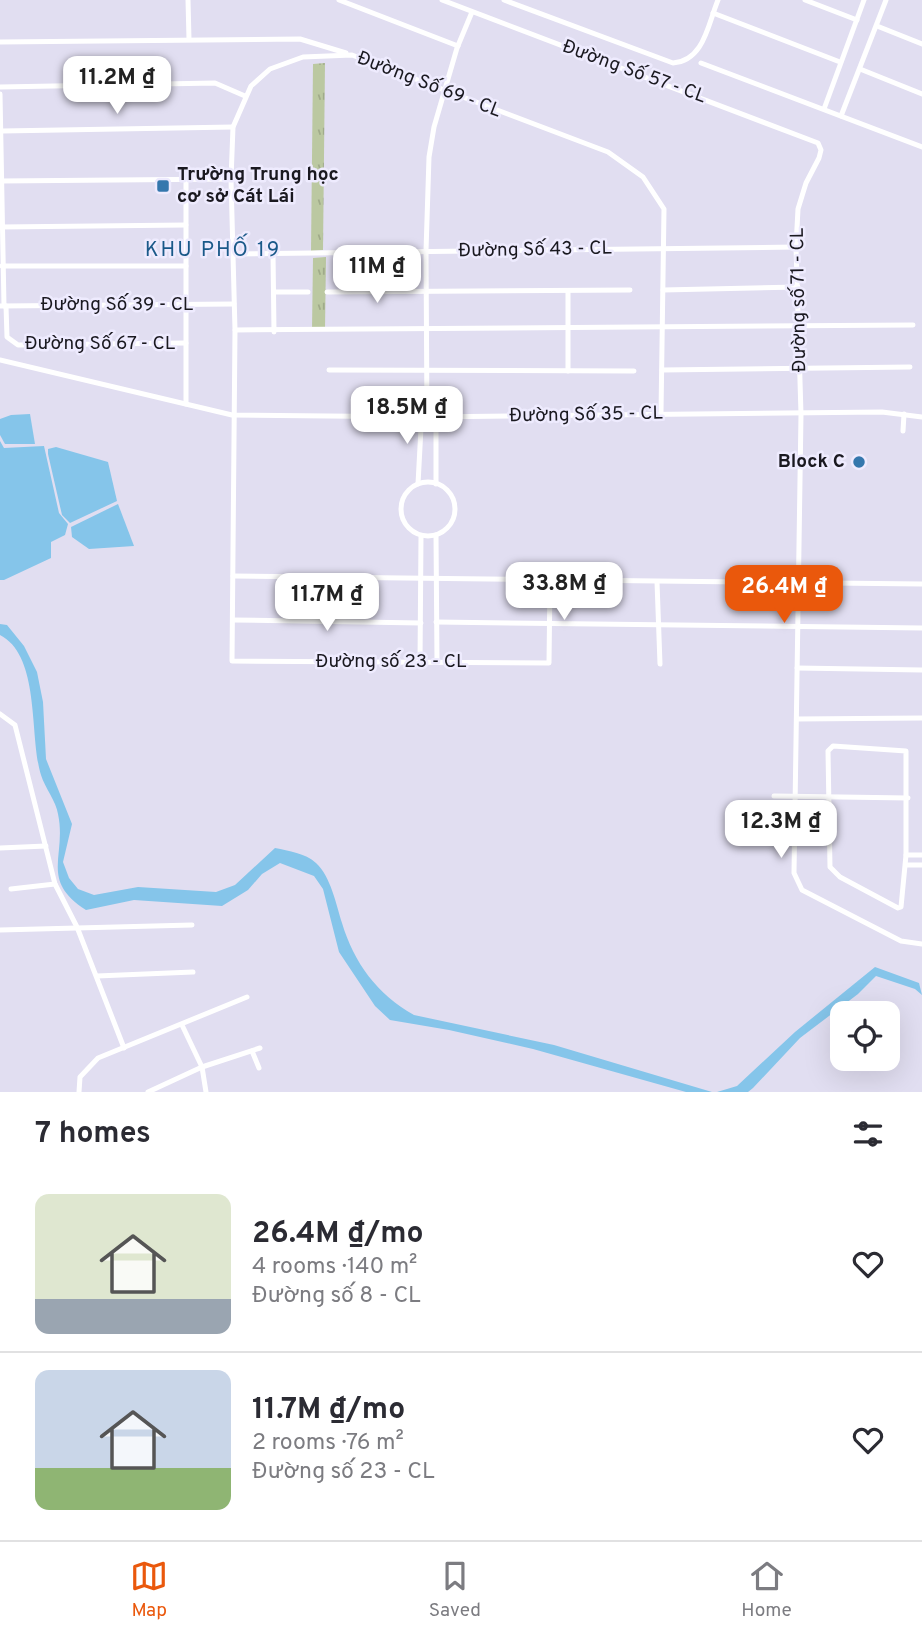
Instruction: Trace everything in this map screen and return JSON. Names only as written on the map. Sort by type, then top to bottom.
[{"type":"street","points":[[188,0],[189,39]]},
{"type":"street","points":[[339,0],[458,46]]},
{"type":"street","name":"Đường Số 57 - CL","points":[[442,0],[814,139],[821,150]]},
{"type":"street","points":[[504,0],[673,63],[683,62],[699,49],[718,0]]},
{"type":"street","points":[[805,0],[856,20]]},
{"type":"street","points":[[824,109],[864,0]]},
{"type":"street","points":[[841,116],[886,0]]},
{"type":"street","points":[[418,484],[421,428],[427,419],[426,251],[429,157],[444,92],[472,12]]},
{"type":"street","points":[[713,13],[840,62]]},
{"type":"street","points":[[877,26],[922,44]]},
{"type":"street","points":[[0,42],[300,38],[352,55]]},
{"type":"street","name":"Đường Số 69 - CL","points":[[232,661],[232,415],[235,330],[231,179],[233,127],[244,96],[260,77],[303,57],[352,55],[608,152],[628,163],[643,177],[664,209],[662,413]]},
{"type":"street","points":[[701,62],[922,147]]},
{"type":"street","points":[[860,69],[922,94]]},
{"type":"street","points":[[0,87],[215,83],[244,96]]},
{"type":"street","points":[[0,94],[3,306]]},
{"type":"street","points":[[2,131],[233,127]]},
{"type":"street","name":"Đường số 71 - CL","points":[[821,150],[798,209],[796,247],[801,414],[794,873],[802,890],[901,942],[922,944]]},
{"type":"street","points":[[1,181],[231,179]]},
{"type":"street","points":[[186,180],[186,404]]},
{"type":"street","points":[[1,227],[186,225]]},
{"type":"street","name":"Đường Số 43 - CL","points":[[233,254],[796,247]]},
{"type":"street","points":[[273,253],[274,332]]},
{"type":"street","points":[[2,266],[186,265]]},
{"type":"street","points":[[663,290],[797,287]]},
{"type":"street","points":[[327,292],[629,290]]},
{"type":"street","points":[[568,291],[568,371]]},
{"type":"street","points":[[274,292],[308,292]]},
{"type":"street","name":"Đường Số 39 - CL","points":[[3,306],[234,304]]},
{"type":"street","name":"Đường Số 67 - CL","points":[[3,306],[7,337],[18,345],[186,343]]},
{"type":"street","points":[[235,330],[274,332],[913,325]]},
{"type":"street","name":"Đường Số 35 - CL","points":[[0,359],[232,415],[427,419],[662,413],[904,414],[922,417]]},
{"type":"street","points":[[662,370],[910,367]]},
{"type":"street","points":[[329,370],[634,371]]},
{"type":"street","points":[[903,431],[904,414]]},
{"type":"street","points":[[427,419],[436,430],[436,484]]},
{"type":"street","points":[[418,484],[436,484],[450,494],[455,510],[450,526],[436,535],[421,536],[411,530],[402,514],[404,496],[418,484]]},
{"type":"street","points":[[436,535],[437,662]]},
{"type":"street","points":[[420,662],[421,536]]},
{"type":"street","points":[[233,576],[922,584]]},
{"type":"street","points":[[550,580],[551,624]]},
{"type":"street","points":[[657,582],[660,664]]},
{"type":"street","points":[[233,620],[421,623]]},
{"type":"street","points":[[436,622],[922,628]]},
{"type":"street","name":"Đường số 23 - CL","points":[[232,661],[549,663],[551,624]]},
{"type":"street","points":[[797,668],[922,670]]},
{"type":"street","points":[[0,715],[15,725],[55,884],[77,927],[124,1048]]},
{"type":"street","points":[[797,719],[922,718]]},
{"type":"street","points":[[860,747],[906,751],[908,798],[904,904],[898,908],[834,873],[830,867],[830,749],[860,747]]},
{"type":"street","points":[[774,796],[908,798]]},
{"type":"street","points":[[0,848],[46,846]]},
{"type":"street","points":[[906,855],[922,855]]},
{"type":"street","points":[[906,865],[922,865]]},
{"type":"street","points":[[11,890],[55,884]]},
{"type":"street","points":[[0,930],[192,925]]},
{"type":"street","points":[[97,976],[193,972]]},
{"type":"street","points":[[79,1092],[80,1077],[98,1058],[247,997]]},
{"type":"street","points":[[182,1025],[202,1067],[206,1092]]},
{"type":"street","points":[[148,1092],[202,1067],[260,1048]]},
{"type":"street","points":[[252,1051],[259,1068]]},
{"type":"green space","points":[[325,63],[323,250],[311,251],[313,64]]},
{"type":"green space","points":[[326,257],[325,329],[312,329],[313,258]]},
{"type":"water","points":[[30,414],[35,444],[5,444],[0,435],[0,419],[11,415]]},
{"type":"water","points":[[0,441],[4,448],[44,446],[59,513],[68,524],[65,535],[51,542],[51,558],[4,580],[0,580]]},
{"type":"water","points":[[56,447],[108,462],[117,501],[70,523],[62,515],[48,454],[48,449]]},
{"type":"water","points":[[118,504],[134,546],[89,549],[72,537],[71,527]]},
{"type":"water","points":[[0,624],[7,625],[24,646],[37,672],[43,702],[46,759],[72,824],[63,862],[69,878],[78,889],[94,895],[138,887],[216,892],[235,885],[275,848],[297,853],[316,863],[326,876],[347,938],[360,964],[378,987],[414,1015],[554,1045],[712,1092],[686,1092],[533,1049],[390,1020],[375,1006],[339,952],[323,889],[314,876],[280,863],[262,874],[248,890],[222,906],[134,900],[86,910],[72,899],[59,878],[58,814],[37,759],[28,679],[22,660],[13,645],[0,635]]},
{"type":"water","points":[[875,967],[919,983],[922,995],[915,989],[876,976],[849,1001],[833,1001]]},
{"type":"water","points":[[830,1004],[830,1015],[800,1038],[748,1092],[717,1092],[737,1086]]},
{"type":"place","name":"Trường Trung học cơ sở Cát Lái","points":[[163,186]]},
{"type":"place","name":"Block C","points":[[859,462]]},
{"type":"district","name":"KHU PHỐ 19","points":[[213,250]]}]
